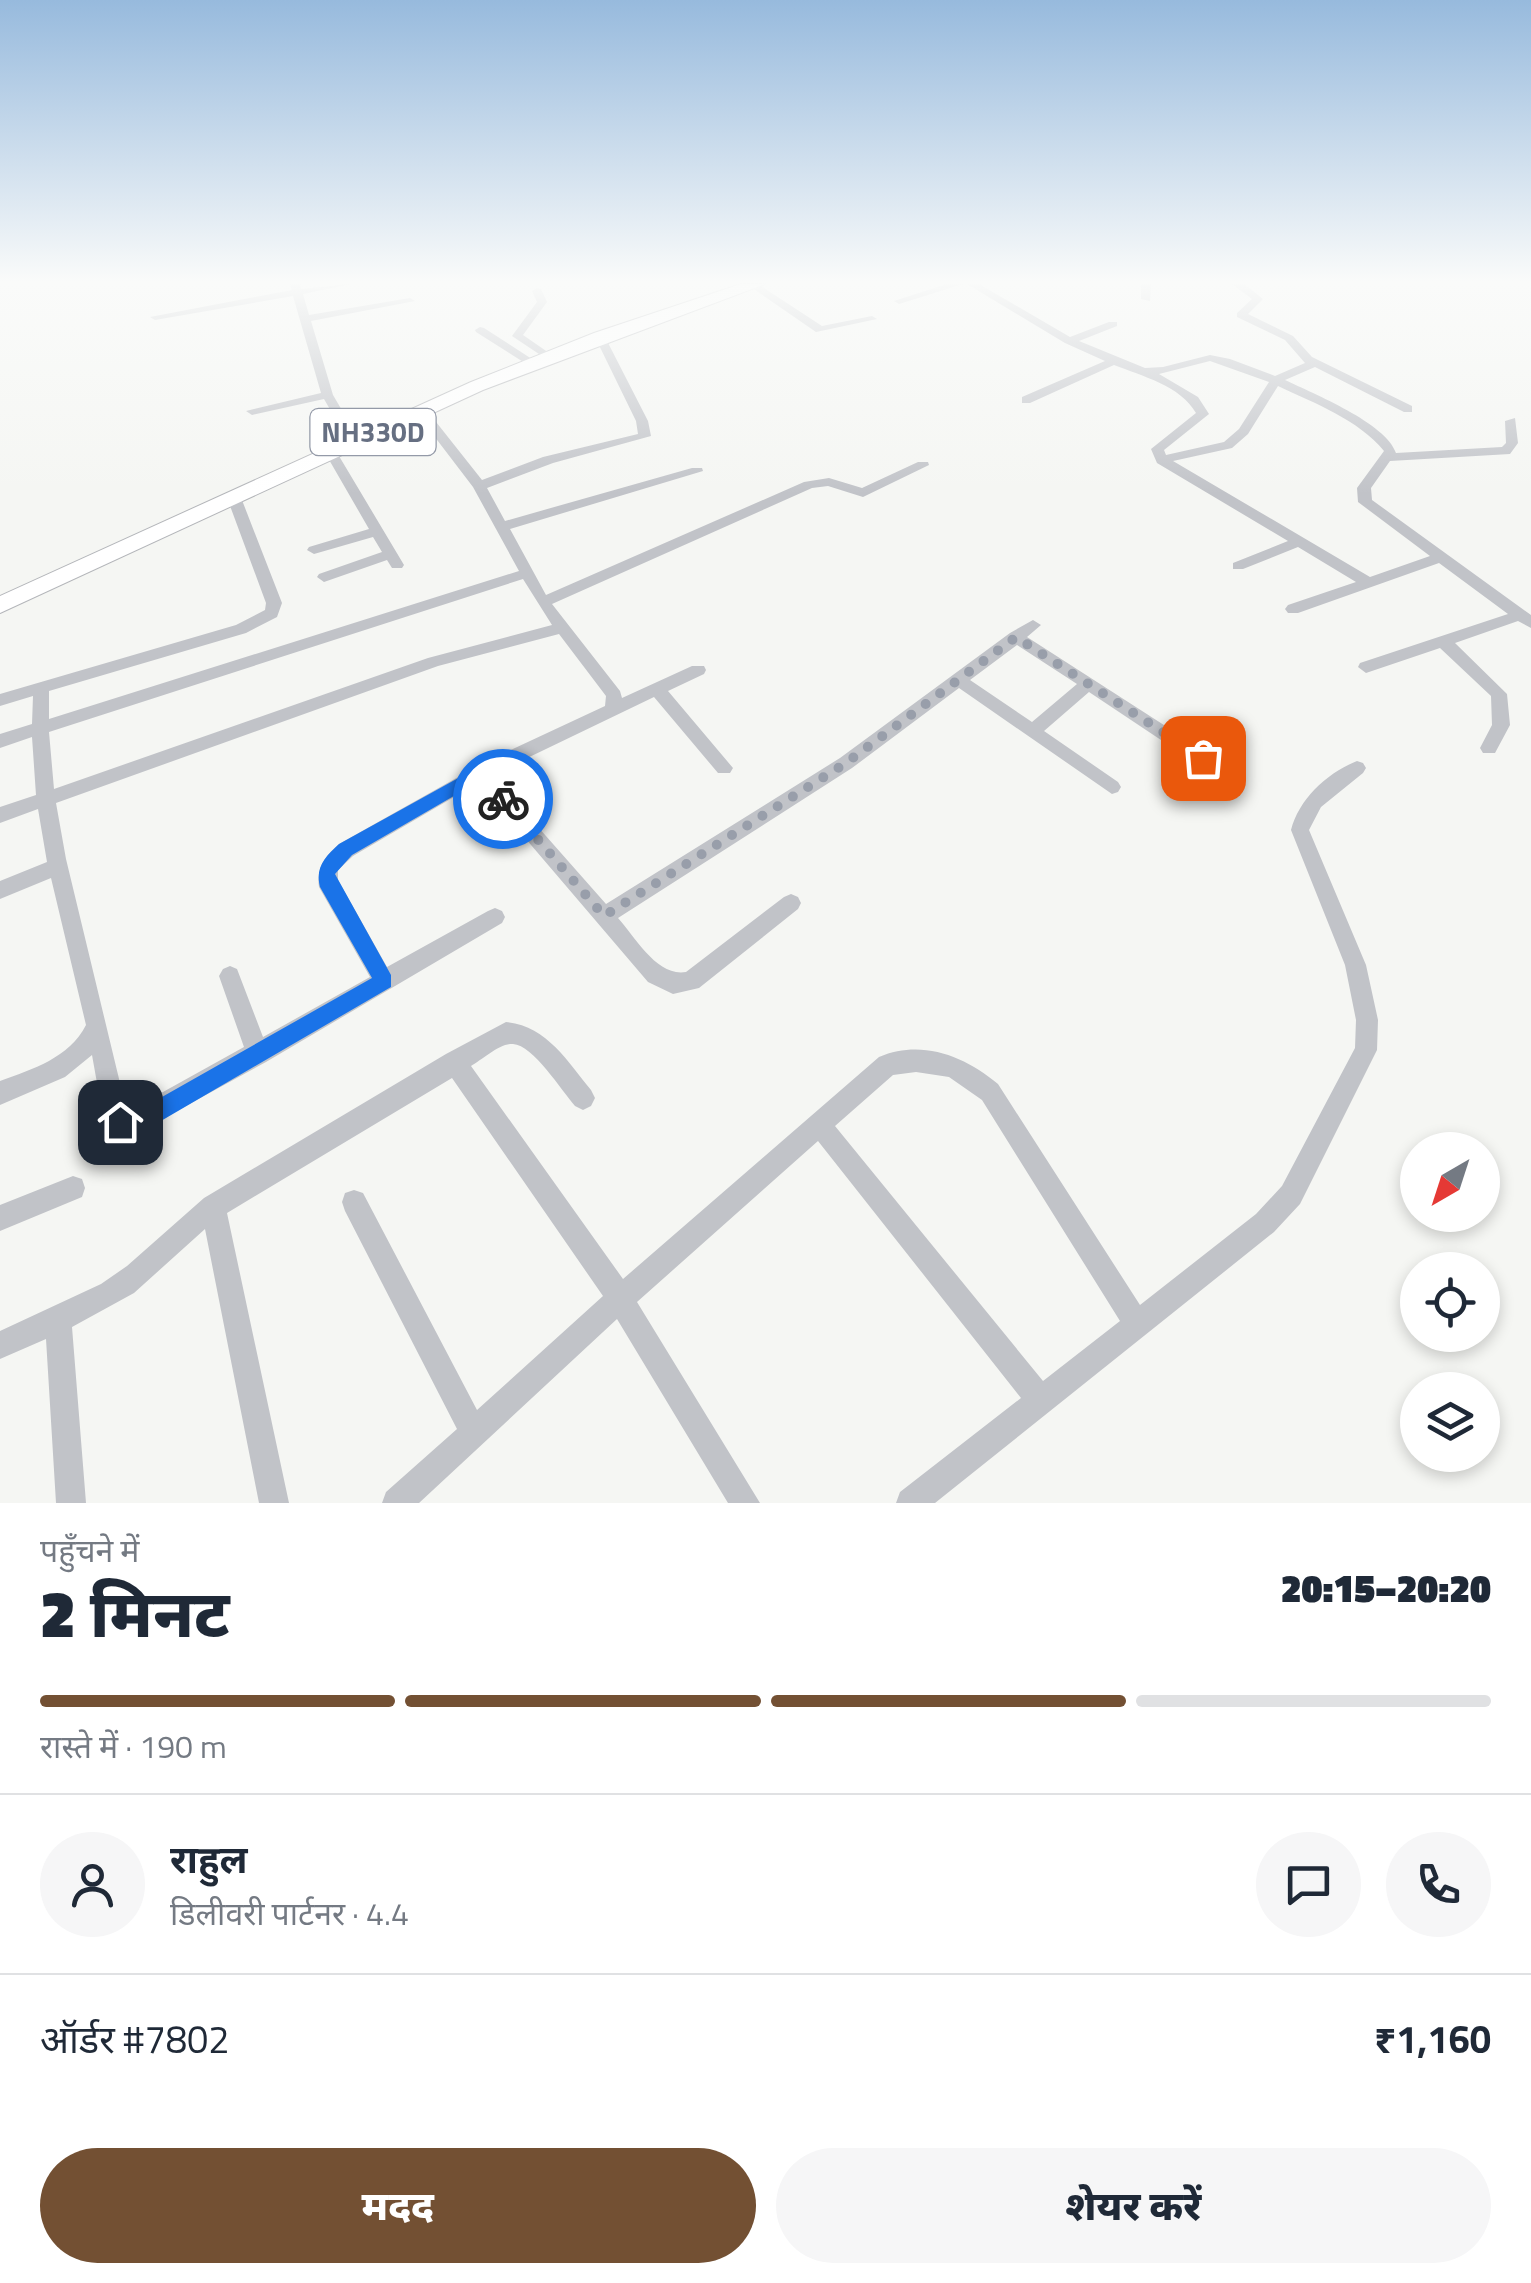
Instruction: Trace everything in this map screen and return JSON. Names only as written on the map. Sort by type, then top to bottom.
[{"type":"highway","name":"NH330D","points":[[0,605],[354,440],[555,354]]},
{"type":"street","points":[[315,354],[328,395],[354,440]]},
{"type":"street","points":[[528,354],[540,360]]},
{"type":"street","points":[[534,354],[540,360]]},
{"type":"street","points":[[479,486],[548,460],[645,436],[642,421],[609,354]]},
{"type":"street","points":[[1100,354],[1147,372],[1194,399],[1203,414],[1157,448],[1162,460],[1368,582]]},
{"type":"street","points":[[1305,354],[1408,408]]},
{"type":"street","points":[[1147,372],[1212,358],[1277,378],[1379,437],[1389,445],[1388,457],[1364,488],[1365,502],[1526,619]]},
{"type":"street","points":[[1162,460],[1228,445],[1244,430],[1277,378],[1308,368],[1311,360]]},
{"type":"street","points":[[1026,400],[1115,361]]},
{"type":"street","points":[[252,410],[328,395]]},
{"type":"street","points":[[421,411],[479,486],[543,602],[614,695],[613,708]]},
{"type":"street","points":[[1388,457],[1506,452],[1512,442],[1511,421]]},
{"type":"street","points":[[324,577],[393,559],[330,451]]},
{"type":"street","points":[[543,602],[809,485],[829,482],[863,493],[923,465]]},
{"type":"street","points":[[504,526],[696,472]]},
{"type":"street","points":[[0,700],[241,628],[272,613],[274,603],[234,495]]},
{"type":"street","points":[[314,550],[376,531]]},
{"type":"street","points":[[1238,566],[1299,541]]},
{"type":"street","points":[[1293,610],[1441,557]]},
{"type":"street","points":[[0,741],[528,573]]},
{"type":"street","points":[[1366,667],[1526,619]]},
{"type":"street","points":[[604,916],[846,763],[1032,625]]},
{"type":"street","points":[[0,815],[434,662],[561,628]]},
{"type":"street","points":[[1016,637],[1203,758]]},
{"type":"street","points":[[1444,641],[1499,694],[1501,725],[1490,748]]},
{"type":"street","points":[[384,981],[329,887],[326,874],[331,863],[346,850],[480,772],[698,670]]},
{"type":"street","points":[[959,680],[1112,786]]},
{"type":"street","points":[[1034,730],[1088,684]]},
{"type":"street","points":[[41,688],[43,800],[54,868],[97,1026],[114,1112],[120,1122],[131,1124],[495,917]]},
{"type":"street","points":[[657,688],[724,768]]},
{"type":"street","points":[[911,1503],[1265,1223],[1291,1196],[1366,1050],[1370,1026],[1356,963],[1300,830],[1302,816],[1313,802],[1357,768]]},
{"type":"street","points":[[480,772],[655,974],[673,984],[692,981],[790,904]]},
{"type":"street","points":[[0,890],[54,868]]},
{"type":"street","points":[[230,976],[258,1054]]},
{"type":"street","points":[[0,1093],[76,1058],[90,1044],[97,1026]]},
{"type":"street","points":[[0,1345],[128,1282],[185,1226],[213,1207],[506,1033],[518,1031],[530,1038],[583,1098]]},
{"type":"street","points":[[406,1499],[621,1298],[888,1065],[916,1057],[967,1072],[990,1092],[1137,1324]]},
{"type":"street","points":[[454,1062],[621,1298],[745,1503]]},
{"type":"street","points":[[820,1124],[1041,1400]]},
{"type":"street","points":[[0,1218],[72,1188]]},
{"type":"street","points":[[354,1202],[474,1432]]},
{"type":"street","points":[[213,1207],[274,1503]]},
{"type":"street","points":[[58,1318],[71,1503]]},
{"type":"way so far","points":[[503,799],[604,916],[846,763],[1016,637],[1203,758]]},
{"type":"route","points":[[120,1122],[131,1124],[146,1118],[384,981],[329,887],[326,874],[331,863],[346,850],[480,772],[503,799]]}]
